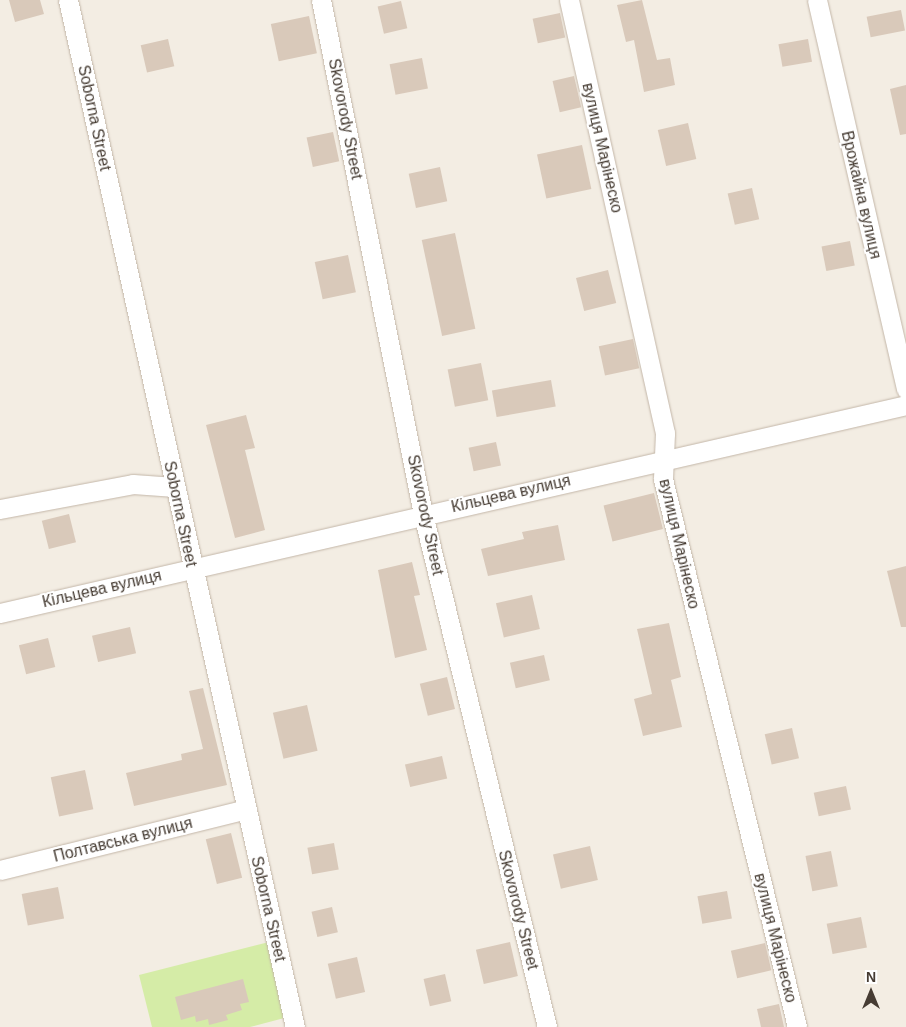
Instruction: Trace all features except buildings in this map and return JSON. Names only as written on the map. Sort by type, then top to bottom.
[{"type":"street","name":"Soborna Street","points":[[68,0],[294,1027]]},
{"type":"street","name":"Skovorody Street","points":[[321,0],[423,514],[547,1027]]},
{"type":"street","name":"вулиця Марінеско","points":[[569,0],[666,433],[662,460],[662,479],[797,1027]]},
{"type":"street","name":"Врожайна вулиця","points":[[817,0],[906,389]]},
{"type":"street","name":"Кільцева вулиця","points":[[0,613],[423,514],[906,405]]},
{"type":"street","points":[[0,509],[133,484],[175,487]]},
{"type":"street","name":"Полтавська вулиця","points":[[0,870],[246,809]]},
{"type":"green space","points":[[269,942],[288,1017],[250,1027],[152,1027],[139,975]]}]
